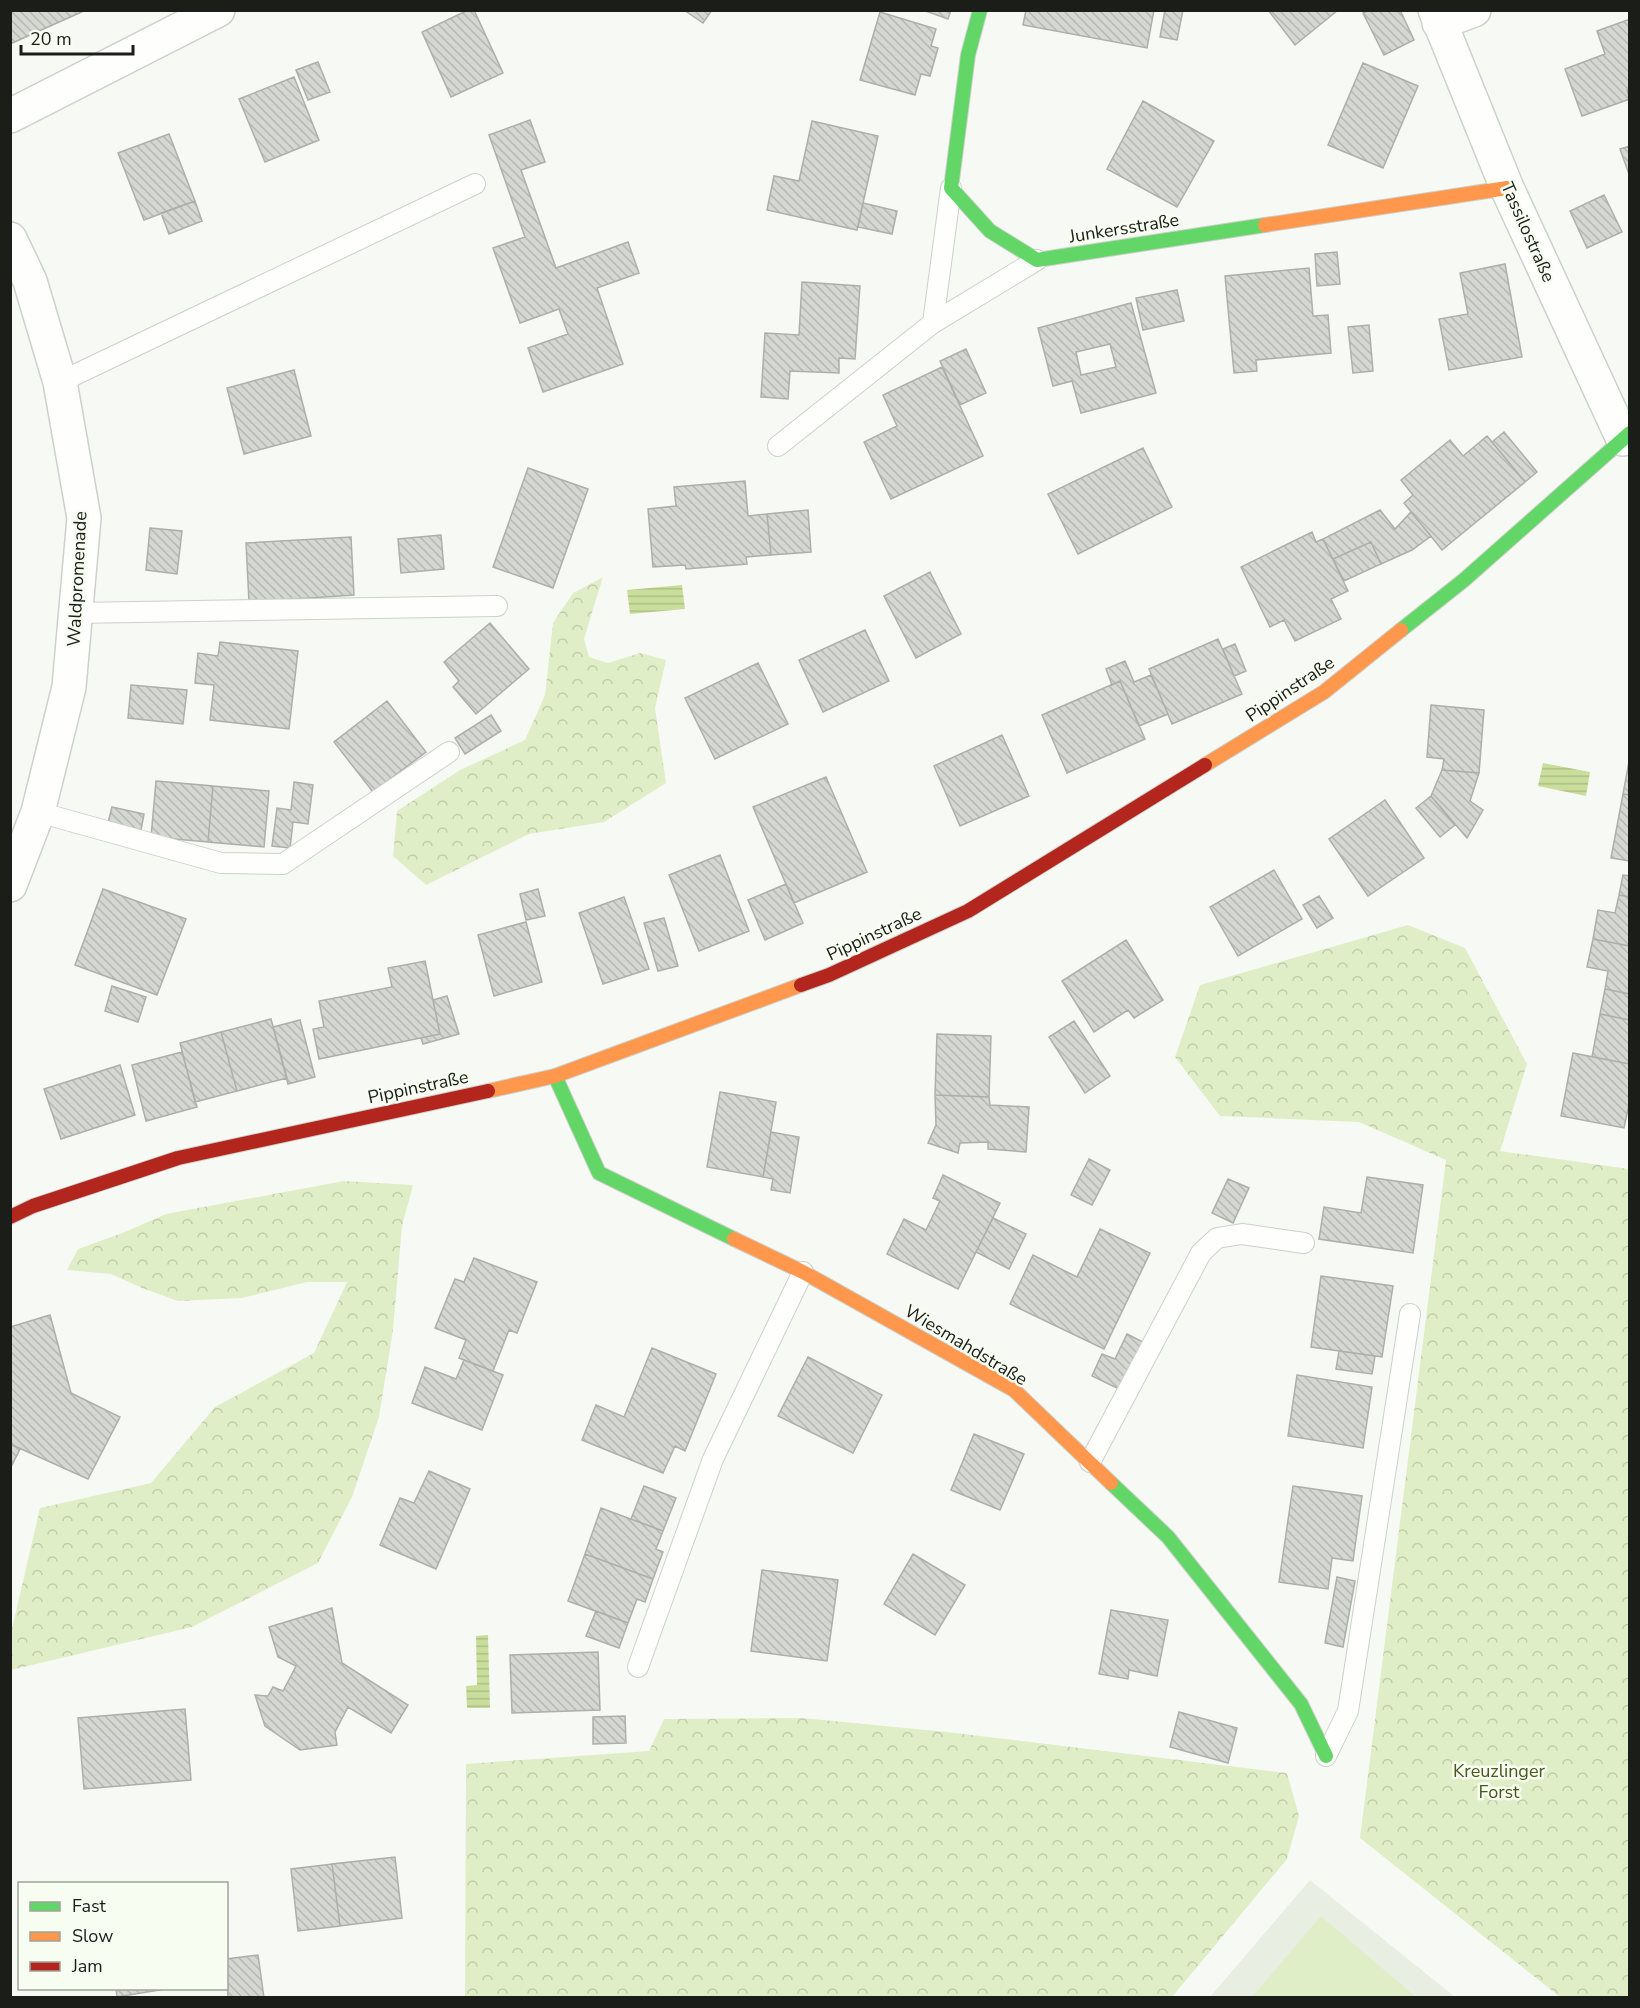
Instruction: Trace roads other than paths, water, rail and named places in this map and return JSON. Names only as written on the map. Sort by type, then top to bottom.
[{"type":"street","points":[[10,116],[218,10]]},
{"type":"street","points":[[980,10],[968,55],[951,188],[990,231],[1036,260]]},
{"type":"street","name":"Tassilostraße","points":[[1474,10],[1437,17],[1507,188],[1626,436]]},
{"type":"street","name":"Junkersstraße","points":[[1036,260],[1507,188]]},
{"type":"street","name":"Waldpromenade","points":[[10,239],[30,281],[60,382],[84,518],[69,687],[38,812],[10,885]]},
{"type":"street","name":"Pippinstraße","points":[[18,1206],[178,1158],[555,1076],[829,975],[968,911],[1324,692],[1464,580],[1626,436]]},
{"type":"street","name":"Wiesmahdstraße","points":[[555,1076],[599,1173],[803,1272],[1014,1390],[1168,1537],[1301,1704],[1326,1756]]},
{"type":"lane","points":[[60,382],[475,184]]},
{"type":"lane","points":[[933,323],[951,188]]},
{"type":"lane","points":[[778,446],[933,323],[1036,260]]},
{"type":"lane","points":[[76,613],[497,606]]},
{"type":"lane","points":[[38,812],[221,863],[283,864],[449,752]]},
{"type":"lane","points":[[1089,1462],[1201,1253],[1217,1238],[1242,1234],[1304,1243]]},
{"type":"lane","points":[[638,1667],[713,1459],[803,1272]]},
{"type":"lane","points":[[1326,1756],[1348,1711],[1410,1314]]},
{"type":"park label","name":"Kreuzlinger Forst","points":[[1499,1781]]}]
